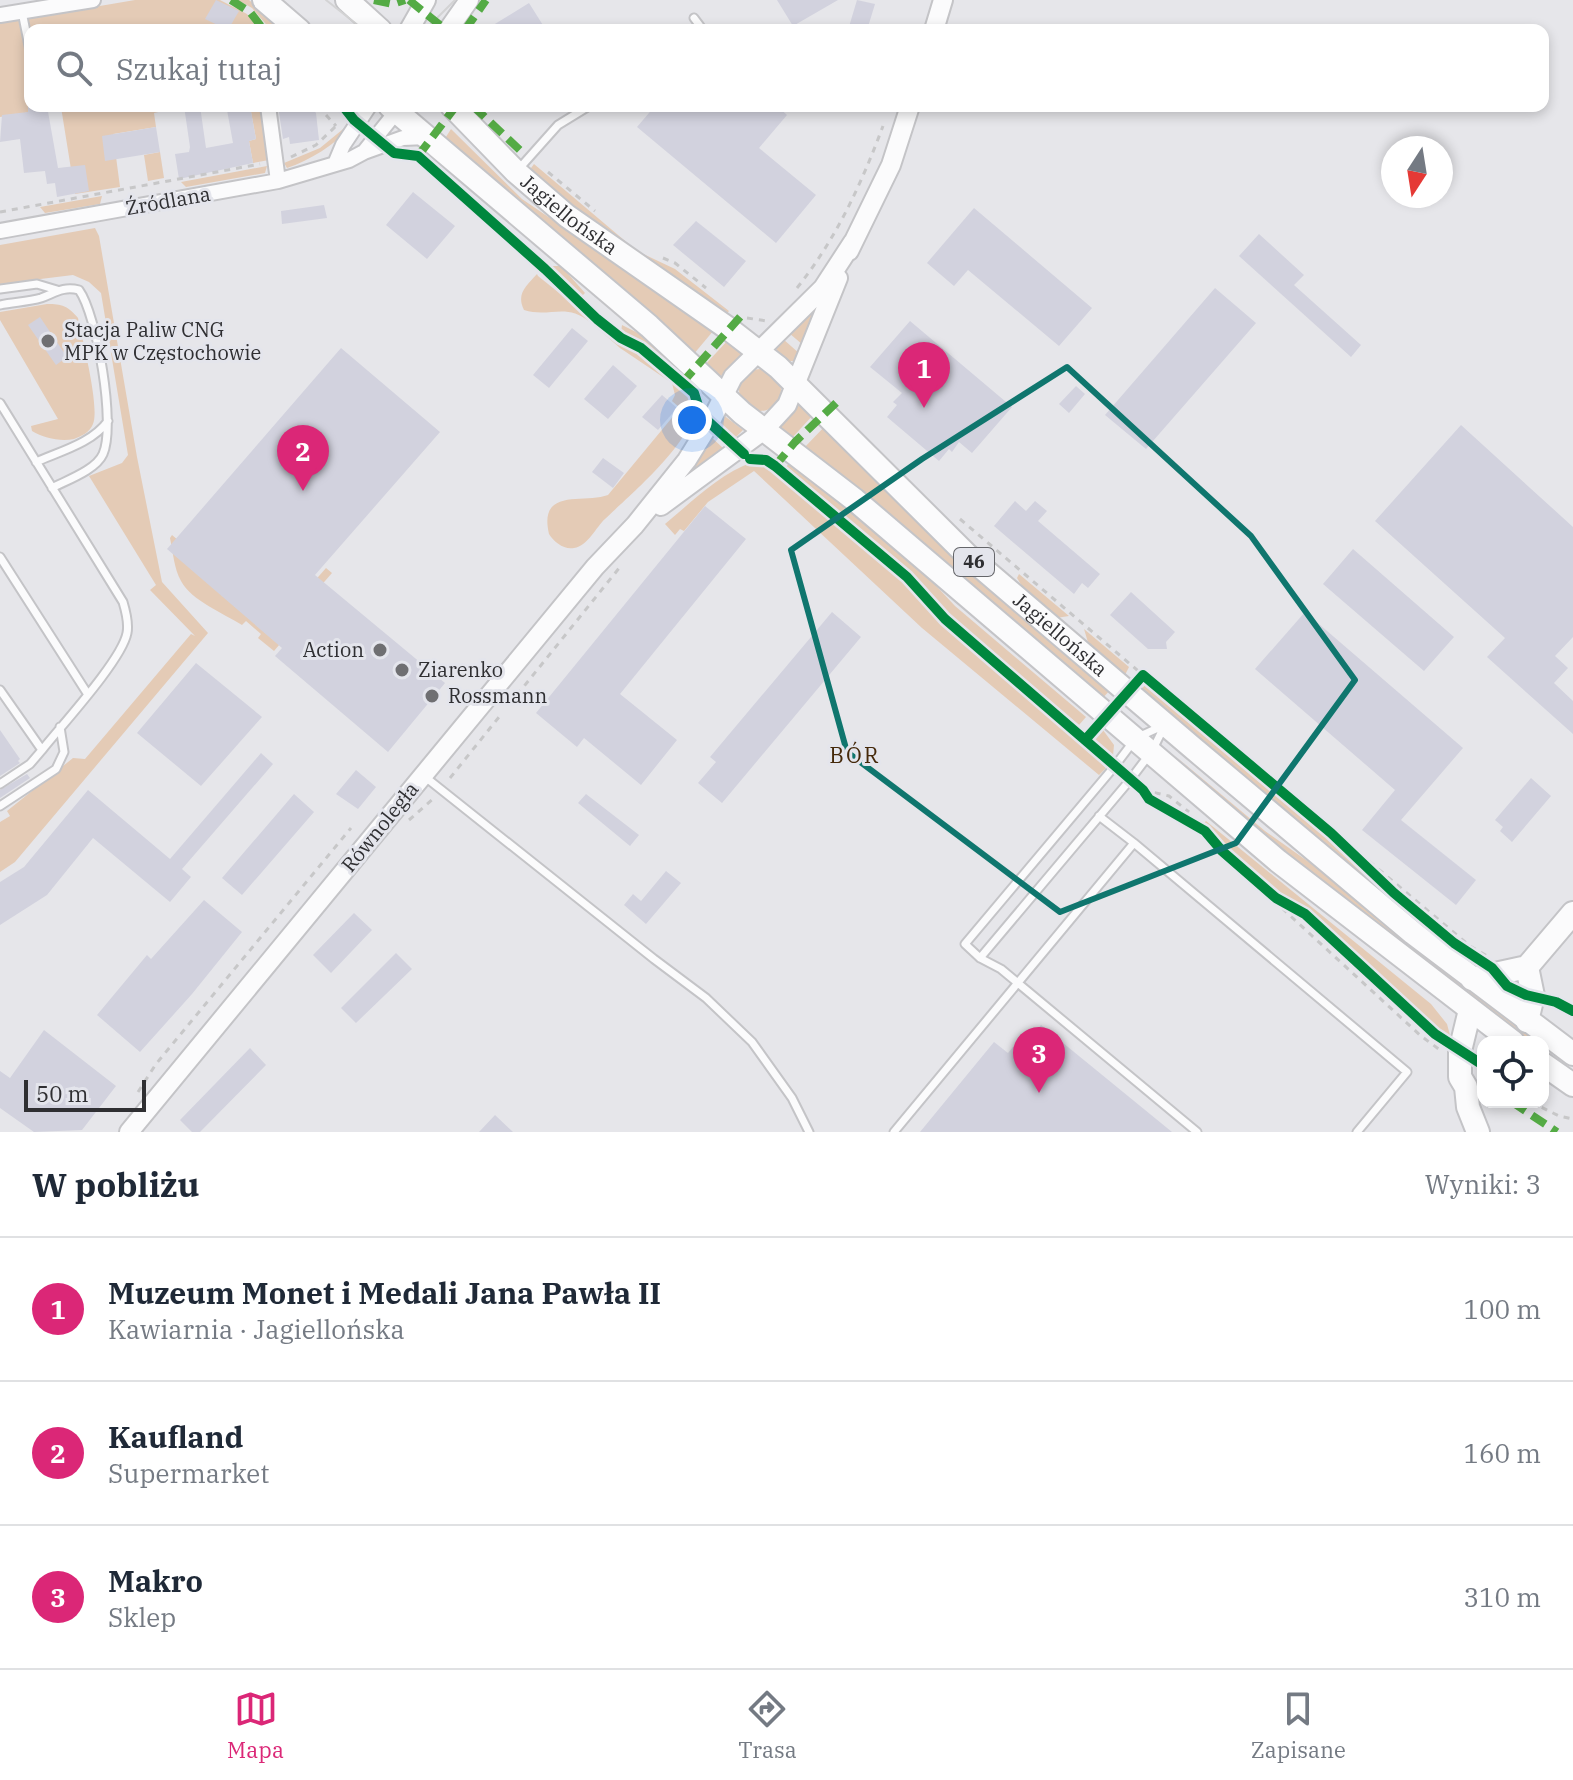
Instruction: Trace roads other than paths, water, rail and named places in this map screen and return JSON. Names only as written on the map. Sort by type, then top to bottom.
[{"type":"main road","points":[[264,0],[292,24]]},
{"type":"main road","points":[[347,0],[373,24]]},
{"type":"main road","name":"Jagiellońska","points":[[400,112],[649,326],[724,396],[855,500],[1278,861],[1505,1036]]},
{"type":"main road","name":"Jagiellońska","points":[[458,112],[516,172],[598,239],[759,350],[797,383],[920,511],[968,556],[1357,887],[1472,979],[1573,1054]]},
{"type":"main road","points":[[1472,979],[1496,967],[1527,967],[1573,913]]},
{"type":"main road","points":[[1527,967],[1533,996],[1527,1021]]},
{"type":"main road","points":[[1470,1010],[1453,1053],[1460,1077],[1475,1082],[1468,1107],[1478,1132]]},
{"type":"main road","points":[[1549,1068],[1573,1085]]},
{"type":"street","points":[[0,15],[50,4],[93,0]]},
{"type":"street","points":[[412,24],[426,0]]},
{"type":"street","points":[[452,24],[469,0]]},
{"type":"street","points":[[936,24],[943,0]]},
{"type":"street","points":[[269,112],[278,181]]},
{"type":"street","points":[[335,164],[343,145],[365,112]]},
{"type":"street","name":"Źródlana","points":[[364,152],[393,112]]},
{"type":"street","points":[[853,242],[891,165],[908,112]]},
{"type":"street","name":"Źródlana","points":[[0,231],[278,181],[349,160],[403,138],[427,137]]},
{"type":"street","name":"Równoległa","points":[[129,1132],[595,567],[635,525],[687,460],[733,377],[823,288],[853,242]]},
{"type":"street","name":"Równoległa","points":[[635,525],[764,430],[787,405],[853,242]]},
{"type":"lane","points":[[22,12],[24,24]]},
{"type":"lane","points":[[694,18],[698,24]]},
{"type":"lane","points":[[516,172],[558,125],[579,112]]},
{"type":"lane","points":[[0,289],[37,284],[57,290]]},
{"type":"lane","points":[[0,305],[40,298],[69,287],[79,290],[92,314],[110,419],[107,442],[100,460],[52,488]]},
{"type":"lane","points":[[0,403],[123,602],[127,632],[119,653],[42,750],[30,764],[0,784]]},
{"type":"lane","points":[[36,462],[89,439],[100,432],[110,419]]},
{"type":"lane","points":[[0,557],[87,693]]},
{"type":"lane","points":[[0,690],[42,750]]},
{"type":"lane","points":[[1165,725],[1114,767],[965,944],[1017,983],[1197,1132]]},
{"type":"lane","points":[[980,958],[1099,816],[1144,745],[1165,725]]},
{"type":"lane","points":[[0,806],[56,769],[64,752],[60,727]]},
{"type":"lane","points":[[423,774],[706,998],[752,1042],[792,1098],[809,1132]]},
{"type":"lane","points":[[1099,816],[1407,1072],[1357,1132]]},
{"type":"lane","points":[[894,1132],[1134,843]]},
{"type":"tram line","points":[[326,0],[356,24]]},
{"type":"tram line","points":[[431,24],[455,0]]},
{"type":"place","name":"Stacja Paliw CNG MPK w Częstochowie","points":[[48,341]]},
{"type":"place","name":"Muzeum Monet i Medali Jana Pawła II","points":[[924,408]]},
{"type":"place","name":"Kaufland","points":[[303,491]]},
{"type":"place","name":"Action","points":[[380,650]]},
{"type":"place","name":"Ziarenko","points":[[402,670]]},
{"type":"place","name":"Rossmann","points":[[432,696]]},
{"type":"place","name":"Makro","points":[[1039,1093]]},
{"type":"district","name":"BÓR","points":[[855,755]]}]
